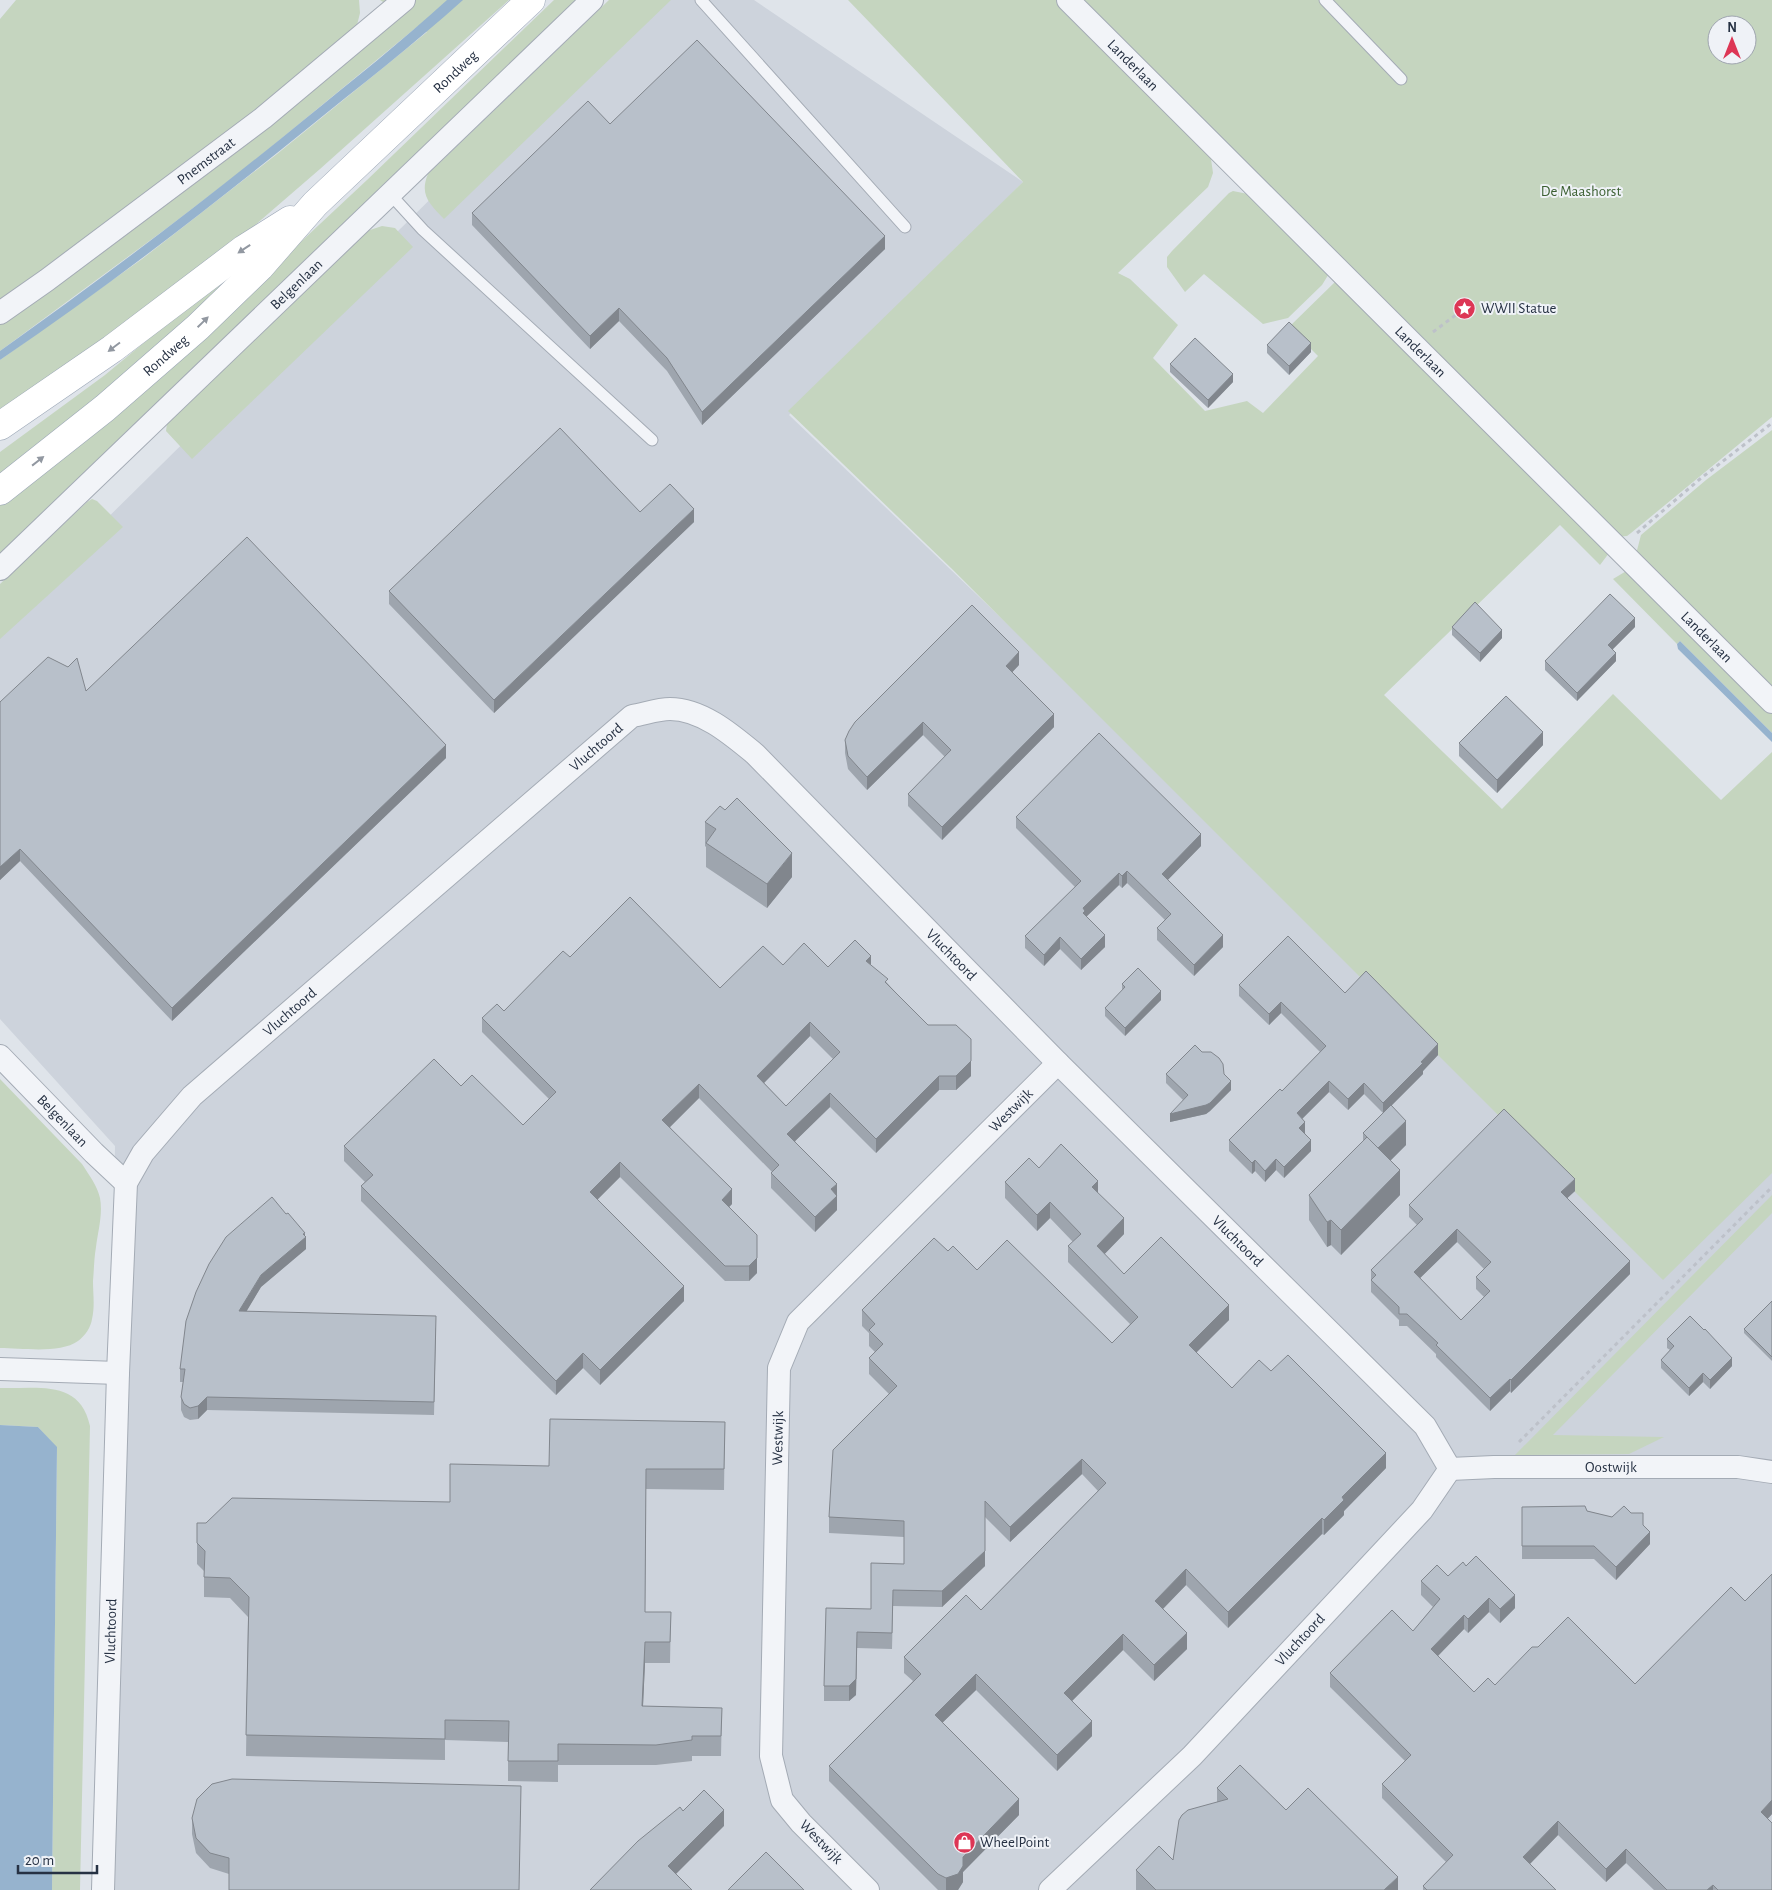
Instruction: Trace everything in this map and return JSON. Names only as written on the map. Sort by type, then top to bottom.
[{"type":"main road","name":"Rondweg","points":[[0,491],[105,408],[198,327],[260,267],[315,204],[531,0]]},
{"type":"main road","name":"Rondweg","points":[[0,426],[112,349],[244,249],[315,204]]},
{"type":"street","name":"Belgenlaan","points":[[0,569],[592,0]]},
{"type":"street","name":"Landerlaan","points":[[1068,0],[1772,702]]},
{"type":"street","name":"Pnemstraat","points":[[0,313],[263,118],[396,2]]},
{"type":"street","name":"Vluchtoord","points":[[103,1890],[118,1373],[126,1184],[143,1153],[192,1096],[632,716],[670,709],[698,715],[725,729],[755,754],[1058,1063],[1425,1426],[1450,1469],[1422,1510],[1192,1756],[1050,1890]]},
{"type":"street","name":"Belgenlaan","points":[[0,1056],[126,1184]]},
{"type":"street","name":"Westwijk","points":[[868,1890],[801,1823],[782,1800],[771,1756],[779,1368],[798,1322],[1058,1063]]},
{"type":"street","points":[[0,1369],[118,1373]]},
{"type":"street","name":"Oostwijk","points":[[1450,1469],[1494,1467],[1738,1467],[1772,1472]]},
{"type":"lane","points":[[701,0],[906,227]]},
{"type":"lane","points":[[1325,0],[1401,79]]},
{"type":"lane","points":[[391,195],[423,230],[652,440]]},
{"type":"path","points":[[1414,346],[1465,308]]},
{"type":"path","points":[[1620,551],[1640,530],[1700,479],[1772,423]]},
{"type":"path","points":[[1494,1467],[1772,1187]]},
{"type":"shaded area","points":[[632,0],[754,0],[1023,182],[789,415],[1620,1210],[1772,1115],[1772,1890],[95,1890],[111,1393],[115,1146],[0,1019],[0,624]]},
{"type":"green space","points":[[16,0],[359,0],[360,13],[357,25],[276,96],[0,302],[0,19]]},
{"type":"green space","points":[[380,0],[509,0],[320,169],[211,263],[38,388],[0,409],[0,360],[142,259],[277,154],[427,32],[418,26],[248,166],[0,351],[0,322],[400,13]]},
{"type":"green space","points":[[554,0],[576,0],[0,554],[0,500],[180,355],[367,180]]},
{"type":"green space","points":[[609,0],[671,0],[444,219],[430,204],[425,194],[428,174]]},
{"type":"green space","points":[[848,0],[1057,0],[1210,152],[1213,173],[1208,187],[1118,273],[1130,279],[1178,325],[1153,358],[1205,411],[1247,401],[1263,413],[1318,356],[1289,327],[1335,282],[1339,281],[1609,553],[1600,565],[1560,525],[1384,695],[1502,809],[1613,694],[1721,800],[1772,752],[1772,1173],[1663,1280],[951,568],[788,411],[1023,182]]},
{"type":"green space","name":"De Maashorst","points":[[1077,0],[1772,0],[1772,417],[1627,536],[1616,537]]},
{"type":"green space","points":[[1233,191],[1253,195],[1330,272],[1322,285],[1288,318],[1263,324],[1204,274],[1185,292],[1167,267],[1167,257],[1172,251]]},
{"type":"green space","points":[[382,226],[395,228],[413,247],[192,459],[166,431],[167,424],[367,231]]},
{"type":"green space","points":[[275,234],[205,310],[0,479],[0,452],[105,375]]},
{"type":"green space","points":[[1772,430],[1772,693],[1635,558],[1641,535],[1706,480]]},
{"type":"green space","points":[[92,499],[97,501],[123,527],[0,639],[0,584]]},
{"type":"green space","points":[[1628,570],[1772,713],[1772,733],[1680,641],[1677,644],[1613,579]]},
{"type":"green space","points":[[0,1079],[82,1164],[99,1193],[101,1216],[94,1260],[91,1322],[81,1339],[61,1348],[0,1348]]},
{"type":"green space","points":[[1772,1195],[1772,1213],[1553,1435],[1664,1437],[1629,1454],[1515,1455]]},
{"type":"green space","points":[[0,1388],[43,1388],[67,1394],[77,1400],[85,1411],[90,1426],[80,1890],[52,1890],[57,1448],[38,1427],[0,1425]]},
{"type":"water","points":[[447,0],[463,0],[386,65],[195,218],[79,305],[0,360],[0,351],[230,179],[377,61]]},
{"type":"water","points":[[1680,641],[1772,733],[1772,742],[1678,649],[1677,644]]},
{"type":"water","points":[[0,1425],[38,1427],[57,1447],[52,1890],[0,1890]]},
{"type":"building","points":[[697,40],[885,236],[702,412],[667,358],[619,308],[590,336],[472,213],[588,101],[610,124]]},
{"type":"building","points":[[1289,322],[1311,343],[1289,366],[1267,345]]},
{"type":"building","points":[[1195,338],[1233,374],[1208,400],[1170,364]]},
{"type":"building","points":[[560,428],[640,512],[670,484],[694,509],[494,700],[389,591]]},
{"type":"building","points":[[247,537],[446,745],[172,1008],[20,849],[0,867],[0,702],[48,657],[68,667],[77,658],[86,691]]},
{"type":"building","points":[[1610,594],[1635,618],[1608,645],[1616,653],[1577,693],[1545,661]]},
{"type":"building","points":[[1475,602],[1502,630],[1480,653],[1452,627]]},
{"type":"building","points":[[972,605],[1019,652],[1006,666],[1054,714],[942,827],[908,794],[951,750],[923,722],[867,777],[848,756],[845,740],[855,722]]},
{"type":"building","points":[[1506,696],[1543,732],[1497,780],[1459,743]]},
{"type":"building","points":[[1099,733],[1201,834],[1162,874],[1223,935],[1194,965],[1157,928],[1171,914],[1127,871],[1122,876],[1119,873],[1083,908],[1085,911],[1083,913],[1105,935],[1081,959],[1060,937],[1044,955],[1025,936],[1081,881],[1016,817]]},
{"type":"building","points":[[737,798],[792,853],[767,884],[706,843],[716,829],[705,822],[720,806],[725,810]]},
{"type":"building","points":[[630,897],[720,988],[763,946],[783,965],[804,943],[828,967],[855,940],[871,956],[866,961],[888,979],[885,982],[928,1025],[956,1025],[971,1039],[971,1061],[956,1076],[939,1076],[876,1139],[830,1093],[787,1134],[837,1184],[831,1189],[837,1196],[815,1217],[771,1173],[779,1165],[699,1084],[662,1120],[732,1189],[722,1200],[757,1235],[757,1258],[749,1266],[725,1266],[620,1162],[590,1192],[684,1286],[600,1370],[583,1353],[556,1381],[361,1186],[373,1175],[344,1146],[434,1059],[461,1086],[472,1075],[523,1125],[556,1092],[482,1018],[497,1004],[504,1011],[563,951],[570,957]],"holes":[[[810,1022],[840,1052],[786,1106],[757,1076]]]},
{"type":"building","points":[[1288,936],[1345,993],[1366,971],[1438,1044],[1421,1062],[1423,1063],[1383,1103],[1364,1083],[1348,1099],[1329,1081],[1297,1113],[1305,1122],[1299,1128],[1311,1140],[1284,1167],[1276,1159],[1265,1171],[1255,1160],[1252,1163],[1229,1140],[1280,1089],[1282,1091],[1326,1046],[1281,1002],[1269,1014],[1239,985]]},
{"type":"building","points":[[1138,968],[1161,991],[1125,1028],[1105,1008],[1125,987],[1122,984]]},
{"type":"building","points":[[1195,1045],[1202,1052],[1211,1052],[1219,1058],[1223,1064],[1224,1074],[1231,1081],[1210,1103],[1170,1114],[1188,1095],[1166,1074]]},
{"type":"building","points":[[1391,1105],[1406,1121],[1378,1148],[1363,1133]]},
{"type":"building","points":[[1504,1109],[1575,1179],[1561,1192],[1630,1261],[1511,1380],[1490,1398],[1436,1345],[1438,1343],[1407,1314],[1399,1314],[1399,1307],[1371,1280],[1376,1275],[1371,1270],[1423,1219],[1409,1205]],"holes":[[[1457,1229],[1491,1262],[1476,1277],[1490,1291],[1461,1320],[1414,1272]]]},
{"type":"building","points":[[1367,1137],[1400,1170],[1341,1230],[1331,1220],[1327,1222],[1309,1195]]},
{"type":"building","points":[[1061,1144],[1098,1181],[1092,1187],[1124,1218],[1097,1246],[1124,1274],[1161,1237],[1229,1305],[1189,1345],[1232,1388],[1259,1360],[1271,1371],[1288,1355],[1386,1453],[1342,1497],[1344,1500],[1324,1520],[1322,1518],[1228,1612],[1186,1569],[1155,1601],[1187,1633],[1154,1665],[1123,1634],[1064,1693],[1092,1721],[1057,1755],[976,1674],[935,1715],[1019,1799],[963,1857],[963,1866],[958,1874],[946,1878],[938,1874],[829,1766],[921,1674],[904,1657],[966,1595],[981,1610],[1106,1483],[1082,1459],[1010,1527],[985,1501],[985,1551],[942,1591],[893,1590],[892,1633],[857,1632],[856,1679],[849,1686],[824,1686],[826,1608],[871,1609],[871,1563],[904,1564],[904,1521],[829,1517],[833,1450],[897,1386],[869,1358],[883,1344],[869,1330],[875,1324],[862,1310],[934,1238],[948,1251],[953,1246],[977,1270],[1007,1240],[1112,1343],[1138,1317],[1068,1246],[1081,1234],[1050,1202],[1037,1215],[1005,1182],[1029,1158],[1039,1168]]},
{"type":"building","points":[[272,1197],[305,1233],[303,1234],[306,1237],[261,1275],[239,1311],[436,1316],[434,1402],[207,1397],[198,1406],[190,1408],[184,1404],[181,1397],[185,1369],[180,1369],[186,1321],[196,1292],[209,1264],[226,1237]]},
{"type":"building","points":[[1772,1301],[1772,1357],[1744,1329]]},
{"type":"building","points":[[1690,1316],[1732,1358],[1710,1380],[1703,1373],[1689,1388],[1661,1360],[1674,1346],[1667,1339]]},
{"type":"building","points":[[550,1419],[725,1422],[724,1469],[646,1469],[645,1612],[671,1612],[670,1642],[645,1642],[642,1706],[722,1708],[721,1736],[692,1736],[692,1740],[656,1745],[558,1744],[558,1761],[508,1761],[509,1721],[445,1720],[445,1739],[246,1735],[249,1597],[230,1578],[204,1577],[205,1551],[197,1543],[197,1523],[206,1523],[232,1498],[450,1502],[450,1464],[549,1466]]},
{"type":"building","points":[[1585,1506],[1587,1511],[1612,1517],[1624,1506],[1631,1513],[1643,1513],[1643,1525],[1650,1532],[1616,1567],[1594,1546],[1522,1546],[1522,1507]]},
{"type":"building","points":[[1476,1556],[1515,1595],[1500,1609],[1489,1598],[1468,1619],[1464,1615],[1431,1649],[1474,1692],[1488,1678],[1495,1685],[1532,1647],[1538,1647],[1568,1617],[1635,1684],[1731,1587],[1745,1601],[1772,1574],[1772,1800],[1761,1812],[1772,1823],[1772,1890],[1718,1890],[1713,1885],[1707,1890],[1667,1890],[1626,1849],[1606,1869],[1558,1821],[1523,1857],[1556,1890],[1427,1890],[1423,1886],[1453,1855],[1382,1784],[1411,1755],[1330,1673],[1392,1610],[1413,1631],[1440,1599],[1421,1581],[1437,1565],[1448,1576],[1463,1562],[1466,1566]]},
{"type":"building","points":[[1240,1765],[1286,1810],[1308,1788],[1398,1877],[1384,1890],[1156,1890],[1136,1870],[1159,1846],[1173,1860],[1179,1820],[1182,1815],[1188,1810],[1228,1799],[1217,1788]]},
{"type":"building","points":[[232,1779],[521,1786],[519,1890],[229,1890],[229,1858],[210,1853],[196,1838],[192,1818],[197,1799],[212,1784]]},
{"type":"building","points":[[704,1790],[724,1810],[668,1866],[692,1890],[590,1890],[638,1841],[680,1807],[683,1811]]},
{"type":"building","points":[[766,1852],[804,1890],[728,1890]]},
{"type":"place","name":"WWII Statue","points":[[1465,308]]},
{"type":"place","name":"WheelPoint","points":[[964,1842]]}]
